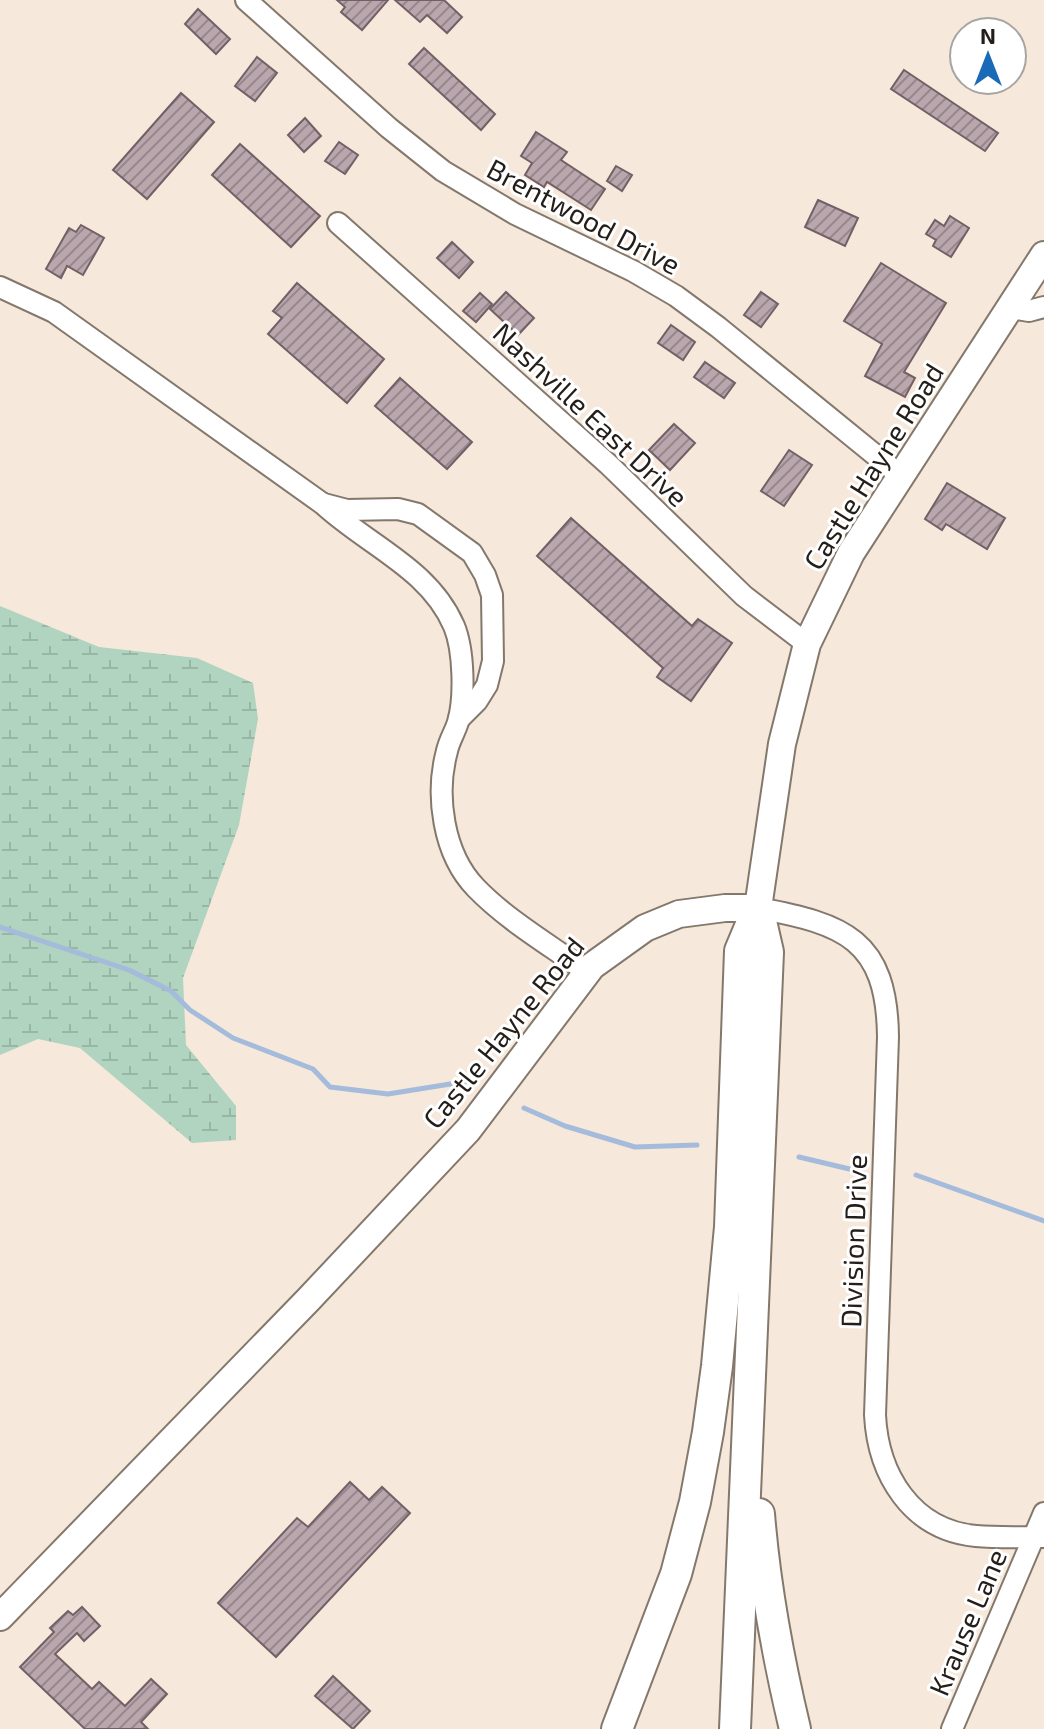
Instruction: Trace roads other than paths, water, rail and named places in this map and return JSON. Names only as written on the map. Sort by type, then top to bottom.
[{"type":"highway","points":[[617,1729],[676,1574],[695,1502],[717,1366],[730,1227],[740,951],[758,908]]},
{"type":"highway","points":[[735,1729],[768,952],[758,908]]},
{"type":"highway","points":[[716,1729],[732,1294],[730,1227]]},
{"type":"highway","points":[[754,1318],[757,1492],[764,1571],[776,1650],[795,1729]]},
{"type":"main road","name":"Castle Hayne Road","points":[[0,1617],[319,1289],[468,1130],[587,972],[620,943],[645,928],[679,914],[725,908],[758,908],[782,744],[807,644],[851,553],[1044,255]]},
{"type":"street","name":"Brentwood Drive","points":[[246,0],[389,128],[443,171],[515,214],[633,271],[676,296],[901,476]]},
{"type":"street","name":"Nashville East Drive","points":[[338,223],[608,464],[744,596],[807,644]]},
{"type":"street","points":[[0,287],[54,312],[417,575],[443,606],[455,628],[460,649],[462,680],[459,719],[447,750],[441,787],[444,820],[459,864],[475,887],[506,914],[587,972]]},
{"type":"street","points":[[1010,308],[1029,311],[1044,307]]},
{"type":"street","points":[[323,504],[347,510],[398,509],[418,514],[472,553],[492,595],[493,661],[487,685],[477,701],[459,719]]},
{"type":"street","name":"Division Drive","points":[[758,908],[820,921],[843,932],[872,960],[883,983],[888,1009],[888,1037],[875,1415],[876,1441],[881,1460],[904,1498],[938,1525],[975,1536],[1039,1537]]},
{"type":"street","name":"Krause Lane","points":[[952,1729],[1039,1537],[1044,1513]]},
{"type":"waterway","points":[[0,927],[129,970],[171,991],[190,1010],[233,1038],[313,1069],[330,1087],[388,1094],[469,1081]]},
{"type":"waterway","points":[[524,1108],[565,1126],[635,1147],[697,1145]]},
{"type":"waterway","points":[[799,1157],[862,1172]]},
{"type":"waterway","points":[[916,1175],[1044,1221]]}]
